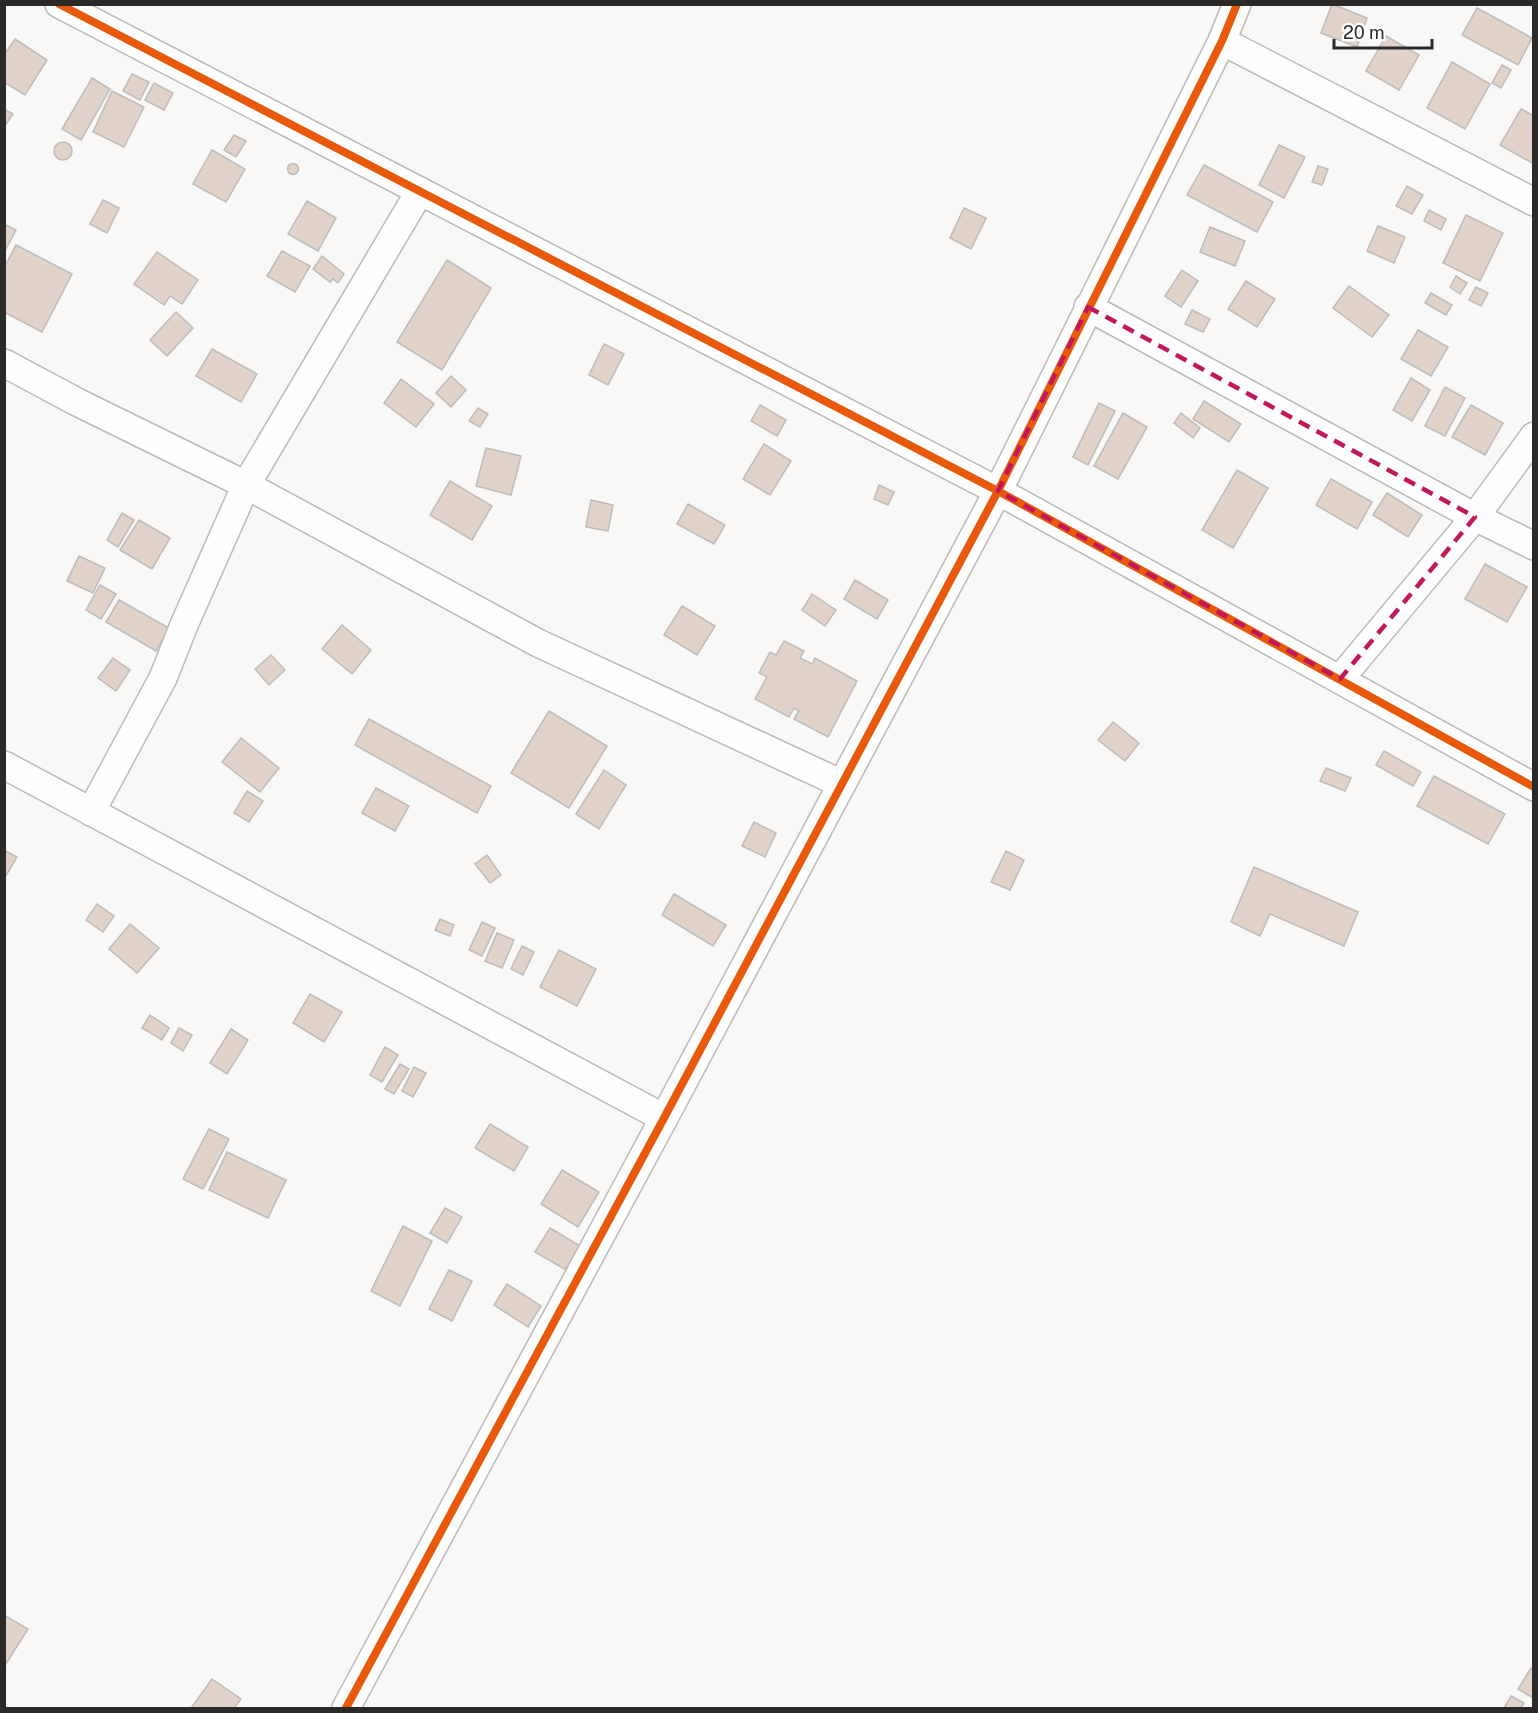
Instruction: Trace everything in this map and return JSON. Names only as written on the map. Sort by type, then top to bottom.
[{"type":"street","points":[[59,4],[998,491],[1533,787]]},
{"type":"street","points":[[346,1708],[998,491],[1222,40],[1237,4]]},
{"type":"street","points":[[1222,40],[1533,202]]},
{"type":"street","points":[[91,812],[163,678],[246,485],[420,191]]},
{"type":"street","points":[[1088,307],[1475,517],[1533,546]]},
{"type":"street","points":[[4,363],[77,402],[246,485],[538,643],[842,784]]},
{"type":"street","points":[[1340,680],[1475,517],[1533,435]]},
{"type":"street","points":[[4,765],[664,1118]]},
{"type":"highlighted area","points":[[1088,307],[1475,517],[1340,679],[998,491]]},
{"type":"building","points":[[1332,4],[1367,18],[1357,47],[1321,33]]},
{"type":"building","points":[[1477,8],[1532,38],[1518,65],[1462,35]]},
{"type":"building","points":[[1386,36],[1419,55],[1399,90],[1366,71]]},
{"type":"building","points":[[15,39],[47,60],[25,95],[4,82],[4,55]]},
{"type":"building","points":[[1452,62],[1490,84],[1465,129],[1427,108]]},
{"type":"building","points":[[1502,65],[1511,70],[1501,88],[1492,83]]},
{"type":"building","points":[[132,74],[149,82],[140,100],[123,91]]},
{"type":"building","points":[[92,78],[110,89],[81,140],[62,129]]},
{"type":"building","points":[[154,83],[173,93],[164,110],[145,100]]},
{"type":"building","points":[[112,91],[144,107],[124,147],[93,132]]},
{"type":"building","points":[[4,109],[13,114],[4,127]]},
{"type":"building","points":[[1521,109],[1534,116],[1534,164],[1500,145]]},
{"type":"building","points":[[234,135],[246,141],[236,157],[224,150]]},
{"type":"building","points":[[63,142],[69,145],[72,151],[69,157],[63,160],[57,157],[54,151],[57,145]]},
{"type":"building","points":[[1279,145],[1305,157],[1284,198],[1259,185]]},
{"type":"building","points":[[212,150],[245,169],[226,202],[193,184]]},
{"type":"building","points":[[293,163],[299,169],[293,175],[287,169]]},
{"type":"building","points":[[1204,165],[1273,202],[1257,232],[1187,195]]},
{"type":"building","points":[[1318,166],[1328,169],[1322,185],[1312,182]]},
{"type":"building","points":[[1407,186],[1423,195],[1412,214],[1396,206]]},
{"type":"building","points":[[103,200],[119,208],[107,233],[90,224]]},
{"type":"building","points":[[307,201],[336,218],[318,251],[288,234]]},
{"type":"building","points":[[964,208],[986,218],[971,249],[950,238]]},
{"type":"building","points":[[1429,210],[1446,219],[1441,230],[1424,221]]},
{"type":"building","points":[[1466,215],[1503,233],[1480,281],[1443,263]]},
{"type":"building","points":[[4,224],[16,230],[4,253]]},
{"type":"building","points":[[1378,226],[1405,237],[1394,263],[1367,251]]},
{"type":"building","points":[[1210,227],[1245,241],[1235,266],[1200,252]]},
{"type":"building","points":[[16,245],[72,274],[42,332],[4,312],[4,268]]},
{"type":"building","points":[[282,251],[310,266],[295,292],[267,276]]},
{"type":"building","points":[[157,252],[198,280],[182,304],[170,296],[164,305],[134,284]]},
{"type":"building","points":[[322,256],[344,274],[338,283],[333,279],[330,282],[313,269]]},
{"type":"building","points":[[447,260],[491,288],[442,370],[397,342]]},
{"type":"building","points":[[1182,270],[1198,281],[1181,307],[1165,296]]},
{"type":"building","points":[[1456,276],[1467,283],[1460,294],[1450,287]]},
{"type":"building","points":[[1246,281],[1275,299],[1257,327],[1228,309]]},
{"type":"building","points":[[1349,286],[1389,315],[1372,337],[1333,308]]},
{"type":"building","points":[[1476,287],[1488,293],[1481,306],[1469,300]]},
{"type":"building","points":[[1431,293],[1452,305],[1446,315],[1425,303]]},
{"type":"building","points":[[1192,310],[1210,319],[1203,332],[1185,324]]},
{"type":"building","points":[[176,312],[193,328],[167,356],[150,340]]},
{"type":"building","points":[[1418,330],[1448,347],[1431,376],[1401,359]]},
{"type":"building","points":[[604,344],[624,354],[608,385],[589,375]]},
{"type":"building","points":[[212,349],[257,374],[241,402],[196,376]]},
{"type":"building","points":[[451,376],[466,390],[451,407],[436,393]]},
{"type":"building","points":[[1411,378],[1430,390],[1412,421],[1393,410]]},
{"type":"building","points":[[401,379],[434,404],[416,427],[384,403]]},
{"type":"building","points":[[1445,387],[1465,398],[1445,436],[1425,426]]},
{"type":"building","points":[[1204,401],[1241,424],[1229,442],[1193,419]]},
{"type":"building","points":[[1099,403],[1115,411],[1088,465],[1073,457]]},
{"type":"building","points":[[760,405],[786,420],[777,436],[751,421]]},
{"type":"building","points":[[1471,405],[1503,423],[1485,455],[1452,437]]},
{"type":"building","points":[[478,408],[488,414],[480,427],[469,421]]},
{"type":"building","points":[[1123,413],[1147,427],[1118,479],[1094,466]]},
{"type":"building","points":[[1181,413],[1200,428],[1193,438],[1174,423]]},
{"type":"building","points":[[764,444],[791,461],[770,495],[743,479]]},
{"type":"building","points":[[486,448],[521,456],[511,495],[476,486]]},
{"type":"building","points":[[1237,470],[1268,488],[1233,548],[1202,530]]},
{"type":"building","points":[[1331,479],[1372,502],[1357,529],[1316,505]]},
{"type":"building","points":[[450,481],[492,506],[472,540],[430,515]]},
{"type":"building","points":[[879,485],[894,492],[888,505],[874,499]]},
{"type":"building","points":[[1387,493],[1422,515],[1408,537],[1373,515]]},
{"type":"building","points":[[591,500],[613,505],[608,531],[586,527]]},
{"type":"building","points":[[688,504],[725,525],[714,544],[677,524]]},
{"type":"building","points":[[122,513],[134,520],[118,547],[107,540]]},
{"type":"building","points":[[139,520],[170,538],[152,569],[120,550]]},
{"type":"building","points":[[79,556],[105,568],[93,593],[67,581]]},
{"type":"building","points":[[1485,564],[1527,587],[1507,622],[1465,599]]},
{"type":"building","points":[[855,580],[888,600],[877,619],[844,599]]},
{"type":"building","points":[[100,585],[116,594],[101,619],[86,610]]},
{"type":"building","points":[[812,594],[836,610],[825,626],[802,610]]},
{"type":"building","points":[[119,600],[169,628],[156,651],[106,622]]},
{"type":"building","points":[[682,606],[715,626],[697,655],[664,635]]},
{"type":"building","points":[[342,625],[371,650],[352,674],[322,649]]},
{"type":"building","points":[[784,641],[804,651],[800,658],[812,664],[815,658],[857,681],[828,737],[794,719],[799,711],[794,708],[789,717],[755,699],[767,677],[759,673],[770,652],[776,655]]},
{"type":"building","points":[[271,655],[285,670],[269,685],[255,669]]},
{"type":"building","points":[[113,658],[130,670],[116,691],[98,678]]},
{"type":"building","points":[[549,711],[607,746],[569,808],[511,773]]},
{"type":"building","points":[[369,719],[491,786],[477,813],[355,745]]},
{"type":"building","points":[[1113,722],[1139,743],[1125,761],[1098,740]]},
{"type":"building","points":[[241,738],[279,768],[260,792],[222,762]]},
{"type":"building","points":[[1384,751],[1421,772],[1413,786],[1376,765]]},
{"type":"building","points":[[1326,768],[1351,778],[1345,791],[1320,781]]},
{"type":"building","points":[[604,770],[626,785],[599,829],[576,814]]},
{"type":"building","points":[[1434,776],[1505,814],[1488,844],[1417,806]]},
{"type":"building","points":[[376,788],[409,806],[395,831],[362,813]]},
{"type":"building","points":[[247,791],[263,801],[249,822],[234,813]]},
{"type":"building","points":[[754,822],[776,833],[765,857],[742,846]]},
{"type":"building","points":[[4,850],[17,857],[4,879]]},
{"type":"building","points":[[1006,851],[1024,860],[1010,890],[991,882]]},
{"type":"building","points":[[487,855],[501,875],[490,883],[475,864]]},
{"type":"building","points":[[1254,867],[1358,912],[1344,946],[1270,914],[1260,936],[1231,922]]},
{"type":"building","points":[[674,894],[726,925],[713,946],[662,915]]},
{"type":"building","points":[[97,904],[114,916],[103,932],[86,920]]},
{"type":"building","points":[[440,919],[454,925],[450,936],[435,930]]},
{"type":"building","points":[[482,922],[495,928],[482,956],[469,950]]},
{"type":"building","points":[[130,924],[159,948],[137,973],[109,949]]},
{"type":"building","points":[[497,933],[514,940],[502,968],[485,961]]},
{"type":"building","points":[[522,946],[534,952],[523,975],[511,969]]},
{"type":"building","points":[[559,950],[596,969],[577,1006],[540,987]]},
{"type":"building","points":[[310,994],[342,1012],[324,1042],[293,1023]]},
{"type":"building","points":[[150,1015],[169,1028],[162,1040],[142,1028]]},
{"type":"building","points":[[179,1028],[192,1035],[183,1051],[171,1043]]},
{"type":"building","points":[[231,1029],[248,1040],[227,1074],[210,1063]]},
{"type":"building","points":[[385,1047],[398,1055],[382,1082],[370,1075]]},
{"type":"building","points":[[400,1064],[409,1069],[394,1094],[385,1089]]},
{"type":"building","points":[[414,1067],[426,1073],[413,1097],[402,1091]]},
{"type":"building","points":[[490,1124],[528,1147],[514,1171],[475,1148]]},
{"type":"building","points":[[209,1129],[229,1139],[203,1189],[183,1179]]},
{"type":"building","points":[[227,1152],[286,1180],[268,1218],[209,1190]]},
{"type":"building","points":[[562,1170],[599,1192],[578,1227],[541,1204]]},
{"type":"building","points":[[445,1208],[462,1217],[447,1243],[430,1233]]},
{"type":"building","points":[[403,1226],[432,1241],[400,1306],[371,1291]]},
{"type":"building","points":[[550,1228],[580,1246],[566,1270],[535,1252]]},
{"type":"building","points":[[449,1270],[472,1281],[452,1321],[429,1309]]},
{"type":"building","points":[[507,1284],[541,1306],[528,1327],[494,1305]]},
{"type":"building","points":[[4,1615],[28,1629],[4,1667]]},
{"type":"building","points":[[1531,1668],[1534,1669],[1533,1698],[1518,1689]]},
{"type":"building","points":[[212,1679],[241,1699],[234,1708],[191,1708]]},
{"type":"building","points":[[1511,1696],[1524,1703],[1521,1708],[1504,1708]]},
{"type":"cycle path","points":[[59,4],[998,491],[1534,787]]},
{"type":"cycle path","points":[[346,1708],[998,491],[1222,41],[1237,4]]}]
